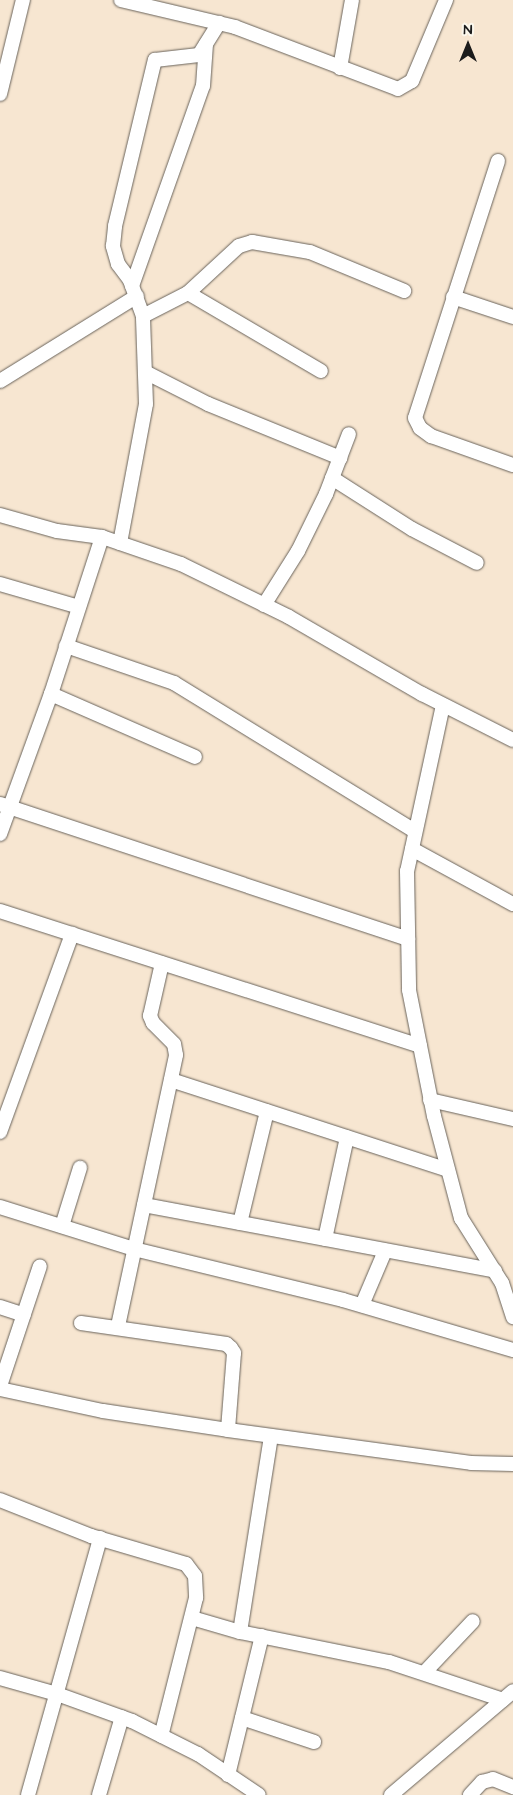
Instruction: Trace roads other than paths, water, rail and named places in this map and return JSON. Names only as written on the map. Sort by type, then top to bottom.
[{"type":"street","points":[[0,94],[24,0]]},
{"type":"street","points":[[120,0],[218,23],[378,83],[404,88],[412,81],[446,0]]},
{"type":"street","points":[[340,68],[352,0]]},
{"type":"street","points":[[120,543],[146,404],[143,316],[134,291],[118,264],[113,246],[155,60],[163,57],[190,58],[199,55],[218,23]]},
{"type":"street","points":[[0,381],[134,291],[203,86],[206,44]]},
{"type":"street","points":[[498,161],[415,418],[420,428],[432,436],[513,465]]},
{"type":"street","points":[[143,316],[188,293],[239,246],[252,242],[310,252],[404,291]]},
{"type":"street","points":[[188,293],[321,371]]},
{"type":"street","points":[[453,297],[513,317]]},
{"type":"street","points":[[145,372],[208,404],[340,458]]},
{"type":"street","points":[[264,605],[298,551],[332,478],[349,434]]},
{"type":"street","points":[[332,478],[412,529],[477,563]]},
{"type":"street","points":[[0,515],[57,531],[102,537],[181,564],[264,605],[443,704],[513,740]]},
{"type":"street","points":[[0,834],[5,806],[51,694],[102,537]]},
{"type":"street","points":[[0,584],[79,607]]},
{"type":"street","points":[[66,646],[174,683],[416,831]]},
{"type":"street","points":[[51,694],[195,757]]},
{"type":"street","points":[[443,704],[407,871],[409,990],[430,1100],[461,1218],[503,1277],[513,1317]]},
{"type":"street","points":[[5,806],[408,939]]},
{"type":"street","points":[[412,849],[513,904]]},
{"type":"street","points":[[0,911],[420,1046]]},
{"type":"street","points":[[0,1132],[72,934]]},
{"type":"street","points":[[118,1326],[176,1055],[174,1044],[153,1023],[150,1016],[162,963]]},
{"type":"street","points":[[171,1080],[448,1170]]},
{"type":"street","points":[[430,1100],[513,1119]]},
{"type":"street","points":[[240,1223],[267,1111]]},
{"type":"street","points":[[325,1239],[347,1137]]},
{"type":"street","points":[[62,1226],[80,1168]]},
{"type":"street","points":[[144,1205],[385,1251],[503,1277]]},
{"type":"street","points":[[0,1207],[134,1249],[362,1305],[513,1350]]},
{"type":"street","points":[[362,1305],[385,1251]]},
{"type":"street","points":[[40,1266],[0,1388],[104,1411],[228,1430],[471,1462],[513,1464]]},
{"type":"street","points":[[0,1307],[24,1315]]},
{"type":"street","points":[[81,1323],[118,1326],[226,1344],[234,1353],[228,1430]]},
{"type":"street","points":[[240,1632],[271,1436]]},
{"type":"street","points":[[0,1500],[100,1538],[186,1564],[195,1576],[196,1598],[192,1618],[161,1736]]},
{"type":"street","points":[[28,1795],[100,1538]]},
{"type":"street","points":[[192,1618],[240,1632],[389,1662],[508,1696]]},
{"type":"street","points":[[424,1673],[473,1621]]},
{"type":"street","points":[[228,1775],[262,1636]]},
{"type":"street","points":[[0,1678],[57,1694],[122,1717],[161,1736],[259,1795]]},
{"type":"street","points":[[399,1793],[508,1696]]},
{"type":"street","points":[[99,1795],[122,1717]]},
{"type":"street","points":[[242,1718],[314,1742]]},
{"type":"street","points":[[470,1795],[482,1782],[493,1779],[513,1787]]}]
